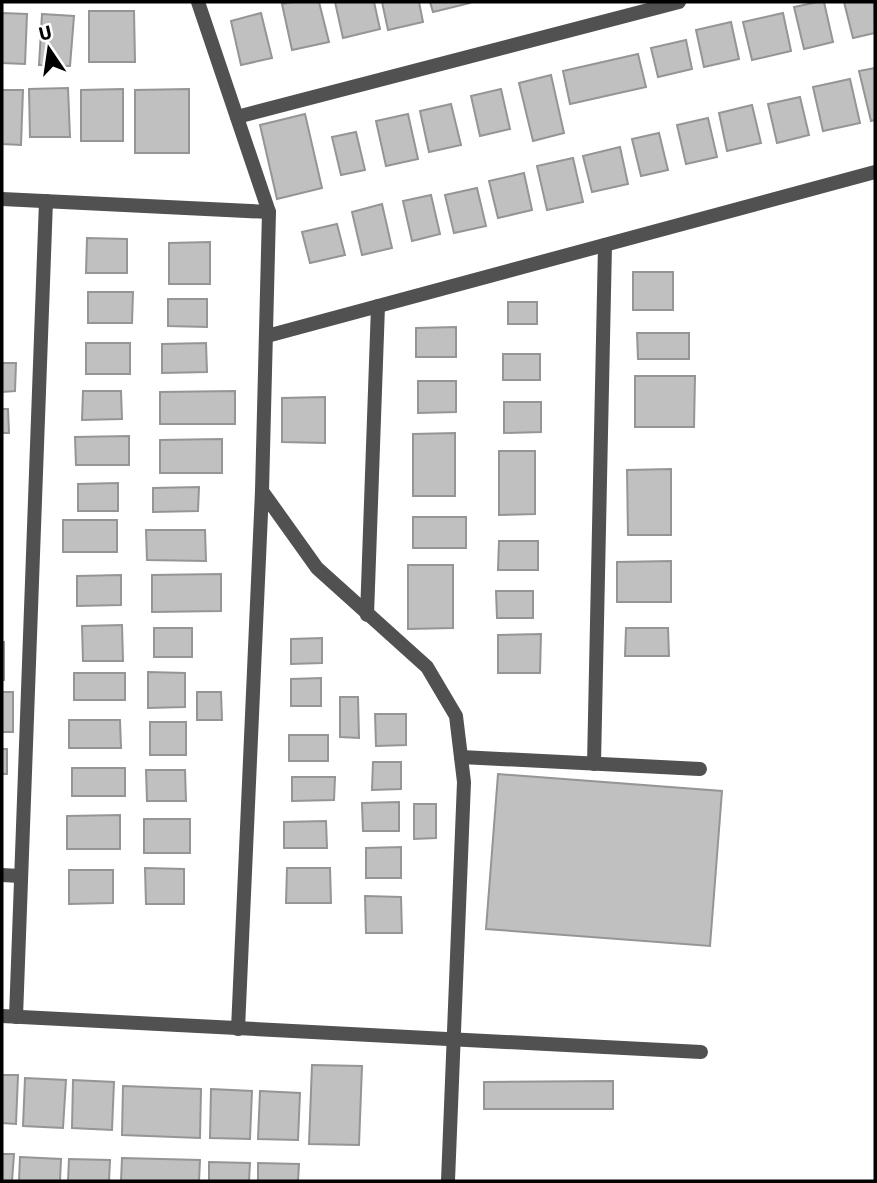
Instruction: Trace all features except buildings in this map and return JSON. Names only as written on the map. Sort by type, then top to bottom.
[{"type":"street","points":[[198,2],[269,212],[262,491],[238,1029]]},
{"type":"street","points":[[237,117],[679,2]]},
{"type":"street","points":[[267,336],[875,172]]},
{"type":"street","points":[[2,199],[269,212]]},
{"type":"street","points":[[46,201],[20,876],[9,1016],[701,1052]]},
{"type":"street","points":[[594,764],[606,245]]},
{"type":"street","points":[[367,615],[379,306]]},
{"type":"street","points":[[262,491],[317,568],[427,667],[456,716],[464,782],[448,1181]]},
{"type":"street","points":[[461,757],[700,769]]},
{"type":"street","points":[[2,875],[20,876]]}]
